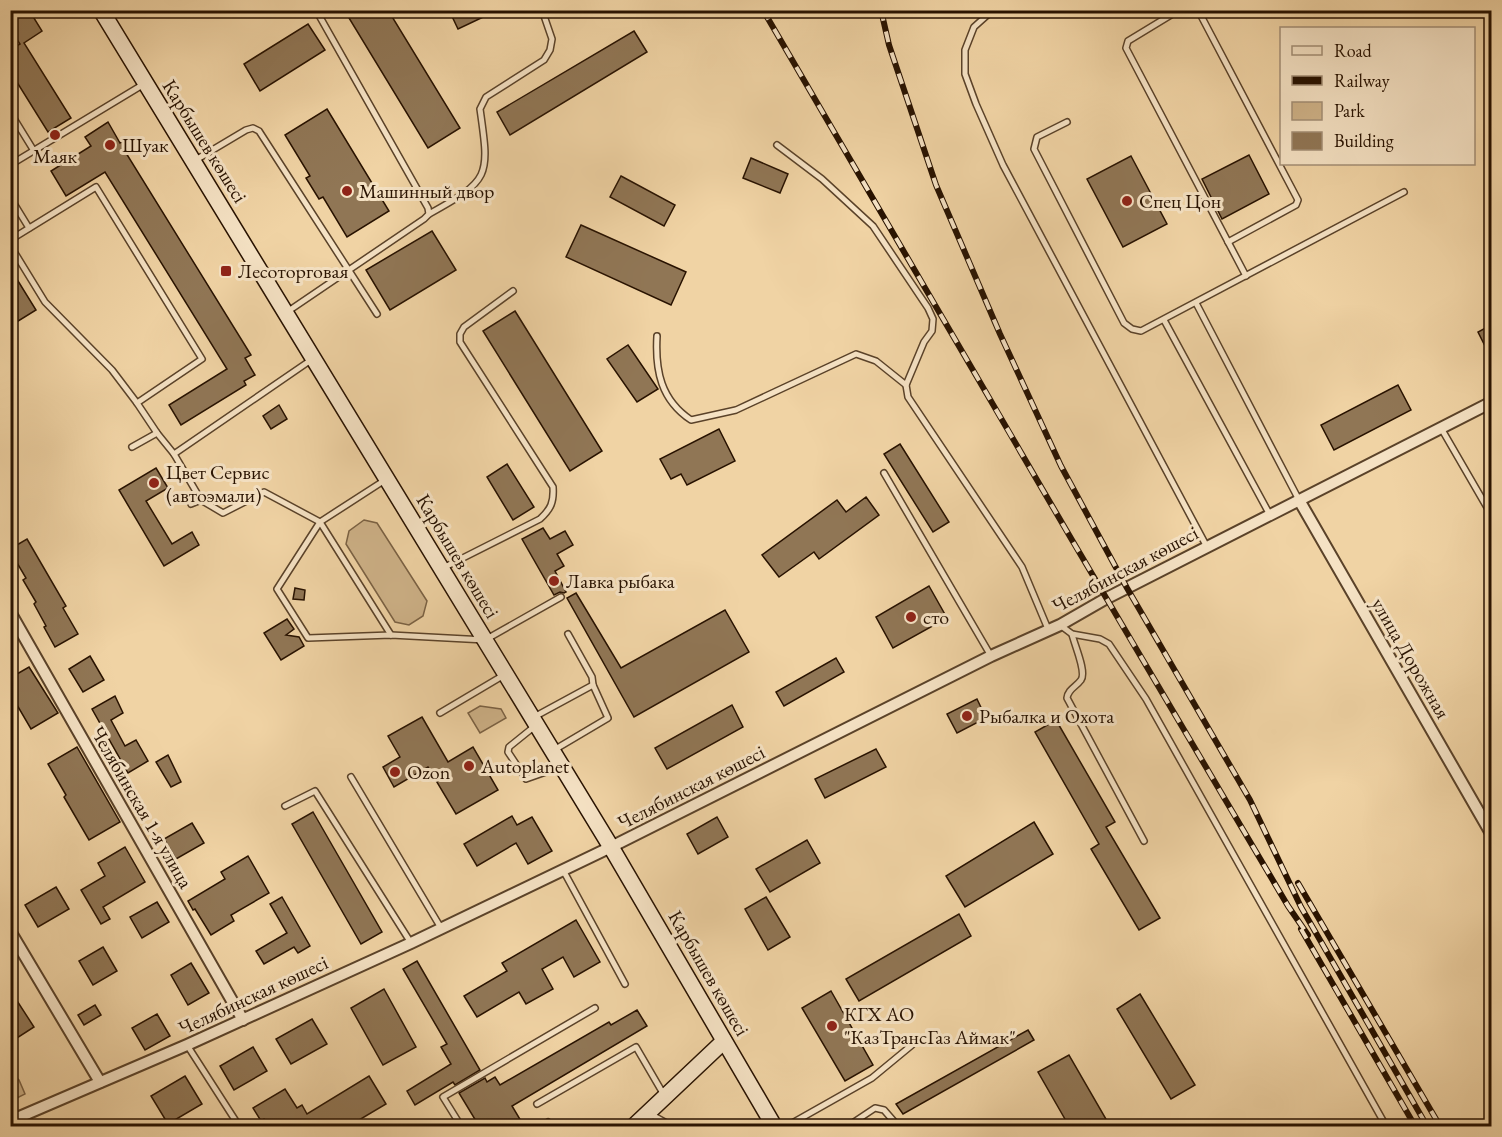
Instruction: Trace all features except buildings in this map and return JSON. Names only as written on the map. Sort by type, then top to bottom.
[{"type":"main road","name":"Карбышев көшесі","points":[[101,10],[611,847],[774,1126]]},
{"type":"main road","points":[[634,1126],[724,1041]]},
{"type":"street","name":"Челябинская көшесі","points":[[16,1122],[411,943],[611,847],[991,656],[1060,625],[1107,598],[1491,402]]},
{"type":"street","name":"улица Дорожная","points":[[1299,500],[1491,835]]},
{"type":"street","name":"Челябинская 1-я улица","points":[[10,612],[243,1020]]},
{"type":"street","points":[[10,931],[100,1082]]},
{"type":"lane","points":[[316,10],[428,208],[429,214]]},
{"type":"lane","points":[[286,313],[429,214],[474,186],[483,173],[486,158],[480,109],[482,103],[486,97],[544,60],[550,50],[552,39],[542,10]]},
{"type":"lane","points":[[993,10],[974,27],[965,50],[965,74],[976,104],[1003,165],[1207,547]]},
{"type":"lane","points":[[1179,10],[1128,41],[1126,48],[1246,276]]},
{"type":"lane","points":[[1198,10],[1298,200],[1296,205],[1228,242]]},
{"type":"lane","points":[[10,165],[145,83]]},
{"type":"lane","points":[[10,112],[34,151]]},
{"type":"lane","points":[[1067,122],[1037,137],[1034,149],[1124,323],[1132,329],[1141,331],[1404,192]]},
{"type":"lane","points":[[194,161],[246,130],[253,128],[259,131],[377,314]]},
{"type":"lane","points":[[777,145],[822,179],[873,226],[928,308],[933,319],[932,331],[924,342],[906,385],[908,397],[1022,567],[1048,629]]},
{"type":"lane","points":[[10,240],[96,188],[202,359],[137,403]]},
{"type":"lane","points":[[10,197],[29,228]]},
{"type":"lane","points":[[10,245],[45,302],[112,370],[137,403],[174,454],[201,500],[223,513],[264,492],[320,522],[391,635]]},
{"type":"lane","points":[[442,569],[540,519],[550,510],[554,500],[553,487],[460,342],[460,334],[464,327],[513,291]]},
{"type":"lane","points":[[1196,303],[1299,500]]},
{"type":"lane","points":[[1164,320],[1270,515]]},
{"type":"lane","points":[[657,336],[658,368],[664,390],[679,412],[691,420],[736,410],[856,354],[876,361],[906,385]]},
{"type":"lane","points":[[174,454],[314,359]]},
{"type":"lane","points":[[1441,428],[1491,516]]},
{"type":"lane","points":[[132,447],[157,433]]},
{"type":"lane","points":[[884,474],[991,656]]},
{"type":"lane","points":[[387,479],[320,522],[277,589],[308,638],[391,635],[485,640],[561,597]]},
{"type":"lane","points":[[190,504],[201,500]]},
{"type":"lane","points":[[1060,625],[1072,634],[1100,639],[1109,644],[1146,699],[1386,1126]]},
{"type":"lane","points":[[552,751],[608,718],[593,685],[592,677],[568,634]]},
{"type":"lane","points":[[1072,634],[1084,673],[1081,680],[1068,692],[1066,698],[1144,841]]},
{"type":"lane","points":[[440,713],[505,674]]},
{"type":"lane","points":[[561,767],[526,779],[508,752],[509,747],[534,721],[593,685]]},
{"type":"lane","points":[[351,777],[441,928]]},
{"type":"lane","points":[[285,806],[315,791],[411,943]]},
{"type":"lane","points":[[563,870],[625,984]]},
{"type":"lane","points":[[461,1126],[443,1097],[595,1008]]},
{"type":"lane","points":[[187,1045],[239,1126]]},
{"type":"lane","points":[[787,1126],[872,1078],[912,1045]]},
{"type":"lane","points":[[537,1104],[636,1047],[665,1097]]},
{"type":"lane","points":[[848,1126],[875,1108],[884,1110],[898,1126]]},
{"type":"lane","points":[[648,1113],[672,1126]]},
{"type":"green space","points":[[364,520],[377,523],[427,601],[423,616],[409,625],[395,622],[346,544],[349,531]]},
{"type":"green space","points":[[480,706],[501,709],[506,718],[480,733],[468,713]]},
{"type":"green space","points":[[11,1073],[19,1080],[25,1094],[11,1101]]},
{"type":"railway","points":[[763,10],[1072,540],[1288,906],[1308,935]]},
{"type":"railway","points":[[881,10],[889,45],[936,185],[1000,334],[1061,466],[1127,588],[1250,800],[1301,907],[1427,1126]]},
{"type":"railway","points":[[1298,883],[1440,1126]]},
{"type":"railway","points":[[1301,929],[1415,1126]]},
{"type":"place","name":"Маяк","points":[[55,135]]},
{"type":"place","name":"Шуак","points":[[110,145]]},
{"type":"place","name":"Машинный двор","points":[[347,191]]},
{"type":"place","name":"Спец Цон","points":[[1127,201]]},
{"type":"place","name":"Лесоторговая","points":[[226,271]]},
{"type":"place","name":"Цвет Сервис (автоэмали)","points":[[154,483]]},
{"type":"place","name":"Лавка рыбака","points":[[554,581]]},
{"type":"place","name":"сто","points":[[911,617]]},
{"type":"place","name":"Рыбалка и Охота","points":[[967,716]]},
{"type":"place","name":"Autoplanet","points":[[469,766]]},
{"type":"place","name":"Ozon","points":[[395,772]]},
{"type":"place","name":"КГХ АО \"КазТрансГаз Аймак\"","points":[[832,1026]]}]
